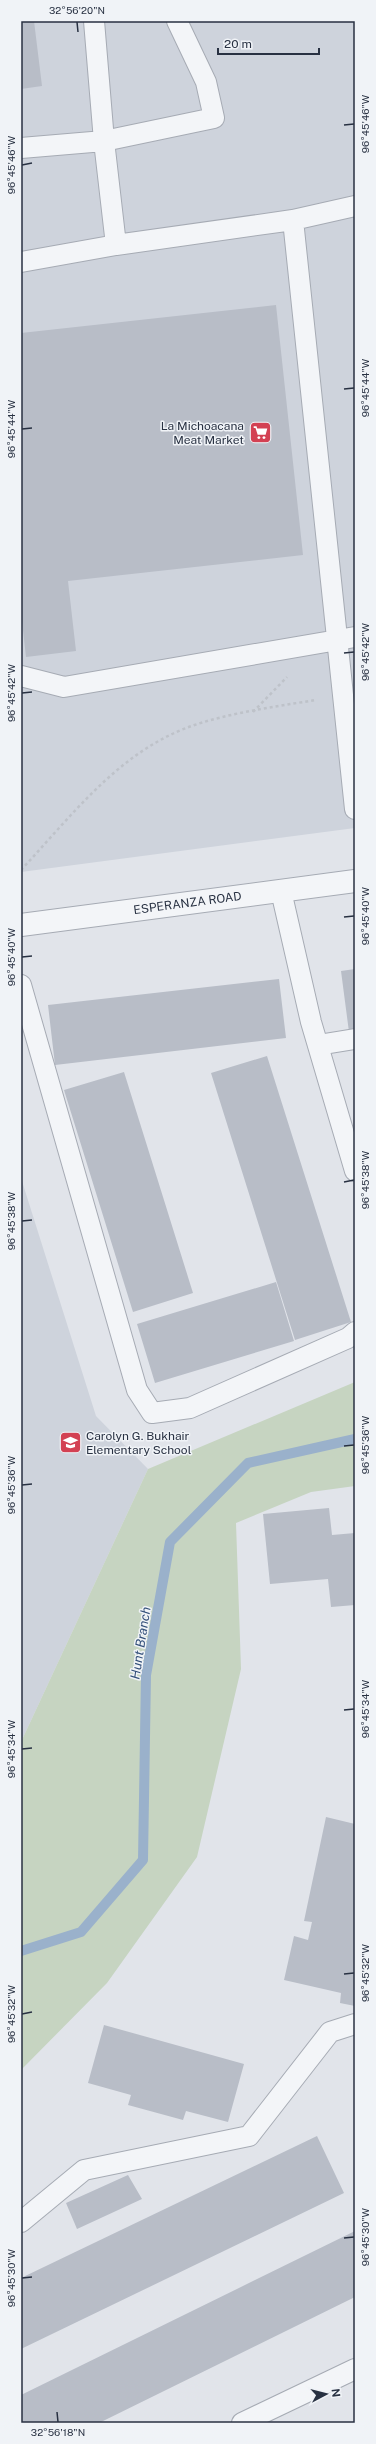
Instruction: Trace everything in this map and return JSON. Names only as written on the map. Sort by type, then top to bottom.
[{"type":"street","name":"ESPERANZA ROAD","points":[[21,925],[355,881]]},
{"type":"lane","points":[[94,21],[104,141],[116,245]]},
{"type":"lane","points":[[21,148],[104,141],[214,118],[206,82],[177,21]]},
{"type":"lane","points":[[21,262],[116,245],[293,220],[355,206]]},
{"type":"lane","points":[[293,220],[346,638],[343,696],[355,809]]},
{"type":"lane","points":[[21,676],[64,687],[346,638]]},
{"type":"lane","points":[[281,891],[311,1022],[355,1171]]},
{"type":"lane","points":[[21,986],[136,1390],[152,1413],[190,1408],[348,1338],[355,1332]]},
{"type":"lane","points":[[318,1045],[355,1039]]},
{"type":"lane","points":[[21,2222],[84,2170],[249,2136],[330,2032],[355,2024]]},
{"type":"lane","points":[[242,2423],[355,2369]]},
{"type":"path","points":[[21,870],[93,792],[130,760],[168,736],[212,720],[343,696]]},
{"type":"shaded area","points":[[21,21],[355,21],[355,828],[21,872]]},
{"type":"shaded area","name":"Carolyn G. Bukhair Elementary School","points":[[21,1178],[96,1416],[148,1469],[21,1742]]},
{"type":"green space","points":[[355,1382],[355,1486],[311,1492],[236,1523],[241,1669],[197,1857],[107,1983],[21,2070],[21,1742],[148,1469]]},
{"type":"building","points":[[21,21],[34,21],[42,86],[21,89]]},
{"type":"building","points":[[276,305],[303,555],[68,581],[76,651],[26,657],[21,612],[21,333]]},
{"type":"building","points":[[355,969],[355,1031],[349,1032],[341,971]]},
{"type":"building","points":[[279,979],[286,1038],[55,1065],[48,1005]]},
{"type":"building","points":[[267,1056],[351,1322],[295,1340],[211,1073]]},
{"type":"building","points":[[124,1072],[193,1293],[133,1312],[64,1090]]},
{"type":"building","points":[[276,1282],[294,1341],[155,1383],[137,1324]]},
{"type":"building","points":[[329,1508],[332,1535],[355,1533],[355,1605],[331,1607],[328,1579],[270,1584],[263,1514]]},
{"type":"building","points":[[326,1817],[355,1824],[355,2006],[340,2003],[341,1993],[284,1980],[294,1936],[308,1940],[312,1922],[304,1921]]},
{"type":"building","points":[[104,2025],[244,2064],[228,2122],[186,2111],[183,2120],[128,2105],[131,2095],[88,2083]]},
{"type":"building","points":[[317,2136],[344,2193],[21,2349],[21,2278]]},
{"type":"building","points":[[128,2175],[142,2199],[77,2229],[66,2203]]},
{"type":"building","points":[[355,2231],[355,2297],[99,2423],[21,2423],[21,2395]]},
{"type":"waterway","name":"Hunt Branch","points":[[21,1951],[81,1932],[143,1860],[146,1675],[170,1542],[248,1463],[355,1439]]},
{"type":"place","name":"La Michoacana Meat Market","points":[[260,433]]},
{"type":"place","name":"Carolyn G. Bukhair Elementary School","points":[[71,1443]]}]
